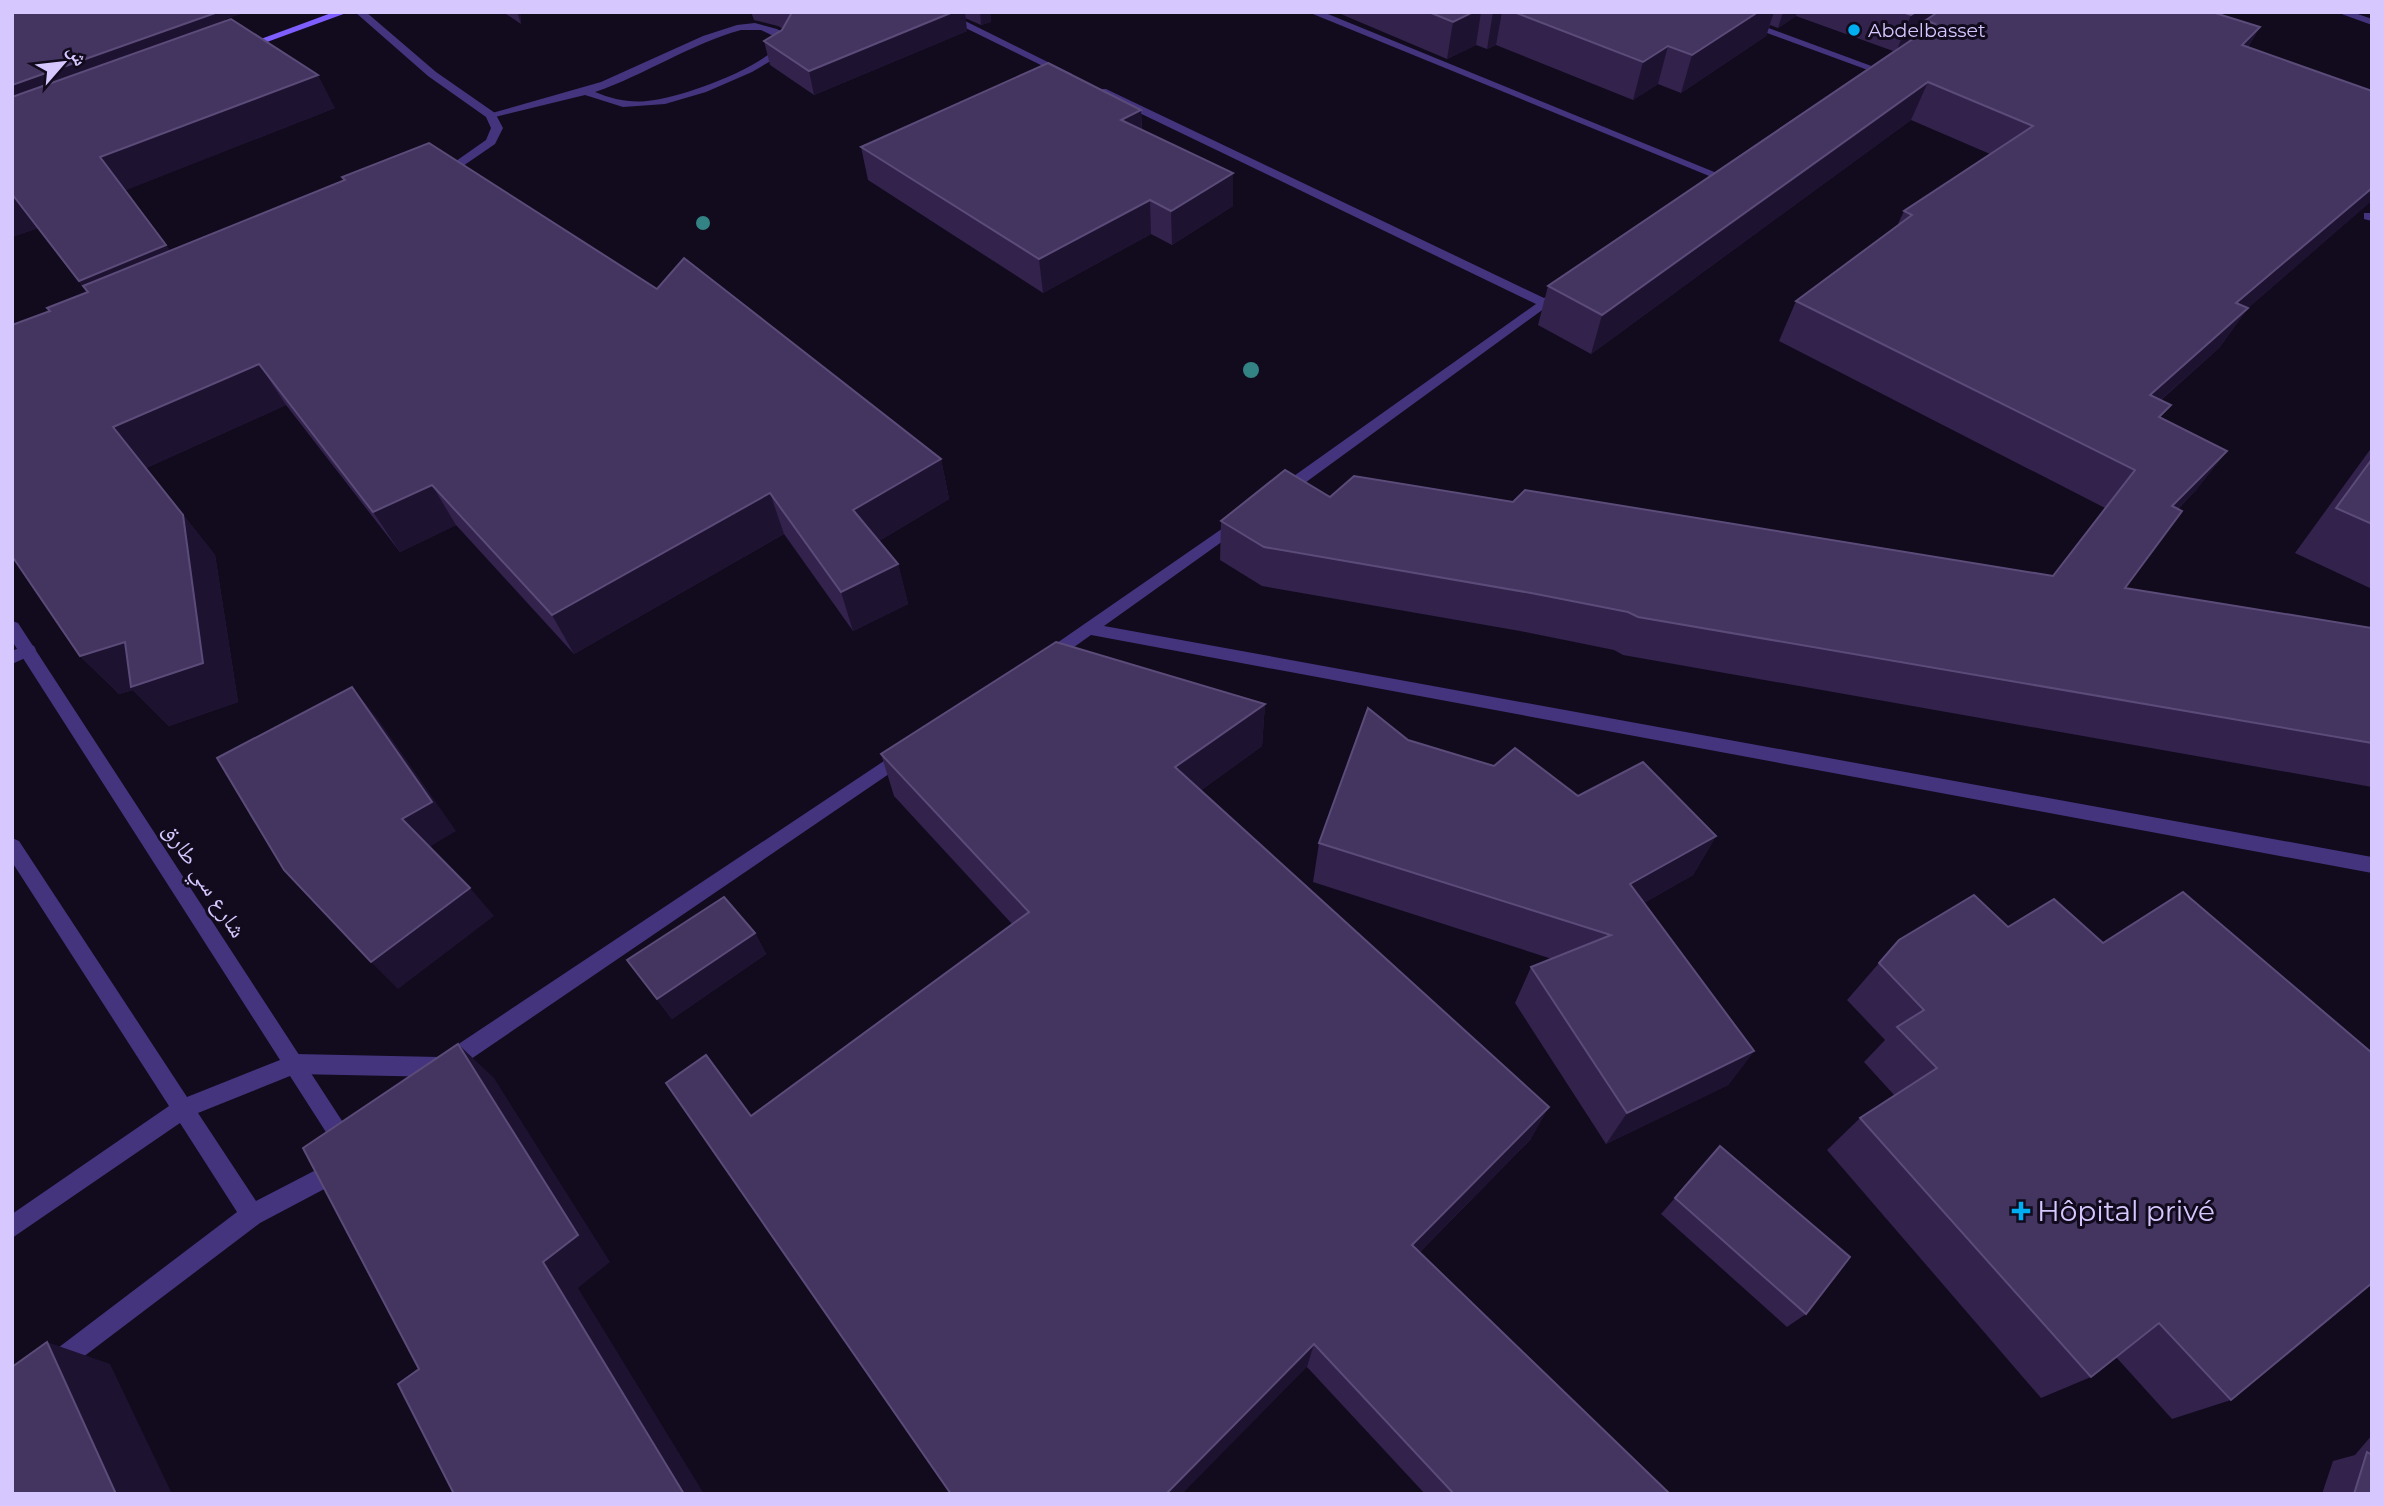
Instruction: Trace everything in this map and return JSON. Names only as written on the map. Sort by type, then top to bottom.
[{"type":"main road","points":[[234,51],[344,12]]},
{"type":"street","points":[[360,12],[432,74],[491,115],[497,128],[491,142],[427,183]]},
{"type":"street","points":[[938,12],[1074,78]]},
{"type":"street","points":[[1313,12],[1723,178]]},
{"type":"street","points":[[1714,12],[1880,71]]},
{"type":"street","points":[[2341,12],[2372,22]]},
{"type":"street","points":[[491,115],[542,105],[621,79],[730,30],[755,26],[774,31],[790,40],[786,48],[769,59],[683,98],[649,104],[610,104],[585,91]]},
{"type":"street","points":[[1086,83],[1545,303]]},
{"type":"street","points":[[1272,499],[1568,287]]},
{"type":"street","points":[[1032,668],[1250,515]]},
{"type":"street","name":"شارع سي طارق","points":[[12,627],[20,654],[295,1064],[361,1156],[252,1216]]},
{"type":"street","points":[[1090,629],[2372,864]]},
{"type":"street","points":[[425,1086],[442,1067],[916,746]]},
{"type":"street","points":[[12,846],[252,1216],[34,1380]]},
{"type":"street","points":[[12,1227],[181,1110],[295,1064],[442,1067]]},
{"type":"building","points":[[12,12],[218,12],[12,85]]},
{"type":"building","points":[[788,12],[953,12],[809,71],[764,41],[782,30],[791,14]]},
{"type":"building","points":[[1429,12],[1473,12],[1453,22]]},
{"type":"building","points":[[1514,12],[1758,12],[1692,55],[1668,46],[1643,62]]},
{"type":"building","points":[[1938,12],[2212,12],[2260,27],[2242,45],[2372,91],[2372,188],[2236,303],[2248,308],[2150,395],[2171,405],[2159,417],[2227,451],[2172,506],[2182,511],[2125,588],[2372,628],[2372,743],[1638,617],[1628,612],[1531,593],[1264,547],[1221,521],[1285,470],[1330,497],[1354,476],[1513,502],[1525,490],[2053,576],[2135,470],[1796,301],[1912,215],[1904,211],[2033,126],[1928,82],[1602,315],[1548,286],[1935,24],[1926,20]]},
{"type":"building","points":[[231,19],[318,75],[100,157],[166,245],[79,281],[12,194],[12,97]]},
{"type":"building","points":[[1048,63],[1141,110],[1121,120],[1233,173],[1171,211],[1150,200],[1039,259],[861,147]]},
{"type":"building","points":[[429,143],[657,289],[684,258],[941,459],[853,510],[898,564],[841,592],[770,493],[552,615],[432,485],[373,512],[259,364],[113,427],[183,515],[203,663],[131,687],[125,642],[80,656],[12,556],[12,325],[50,311],[47,308],[88,292],[83,286],[345,180],[342,177]]},
{"type":"building","points":[[2372,459],[2372,524],[2336,508]]},
{"type":"building","points":[[1056,642],[1265,704],[1175,767],[1549,1107],[1412,1245],[1670,1494],[1454,1494],[1314,1344],[1166,1494],[951,1494],[666,1083],[706,1055],[751,1116],[1029,912],[881,754]]},
{"type":"building","points":[[352,687],[432,802],[402,819],[470,888],[371,962],[284,870],[217,758]]},
{"type":"building","points":[[1368,708],[1408,740],[1494,766],[1515,748],[1578,796],[1643,762],[1716,836],[1630,884],[1754,1051],[1627,1113],[1531,967],[1611,935],[1319,843]]},
{"type":"building","points":[[2183,892],[2372,1053],[2372,1283],[2231,1400],[2159,1323],[2091,1377],[1860,1118],[1937,1068],[1897,1027],[1924,1010],[1879,963],[1899,940],[1974,895],[2008,927],[2054,899],[2103,943]]},
{"type":"building","points":[[724,897],[755,933],[657,999],[627,960]]},
{"type":"building","points":[[458,1044],[578,1235],[543,1262],[684,1494],[454,1494],[398,1384],[419,1369],[303,1148]]},
{"type":"building","points":[[1720,1146],[1850,1257],[1806,1314],[1675,1198]]},
{"type":"building","points":[[47,1342],[116,1494],[12,1494],[12,1367]]},
{"type":"building","points":[[2367,1452],[2372,1455],[2372,1494],[2354,1494]]},
{"type":"place","name":"Abdelbasset","points":[[1854,30]]},
{"type":"place","name":"Hôpital privé","points":[[2021,1211]]}]
